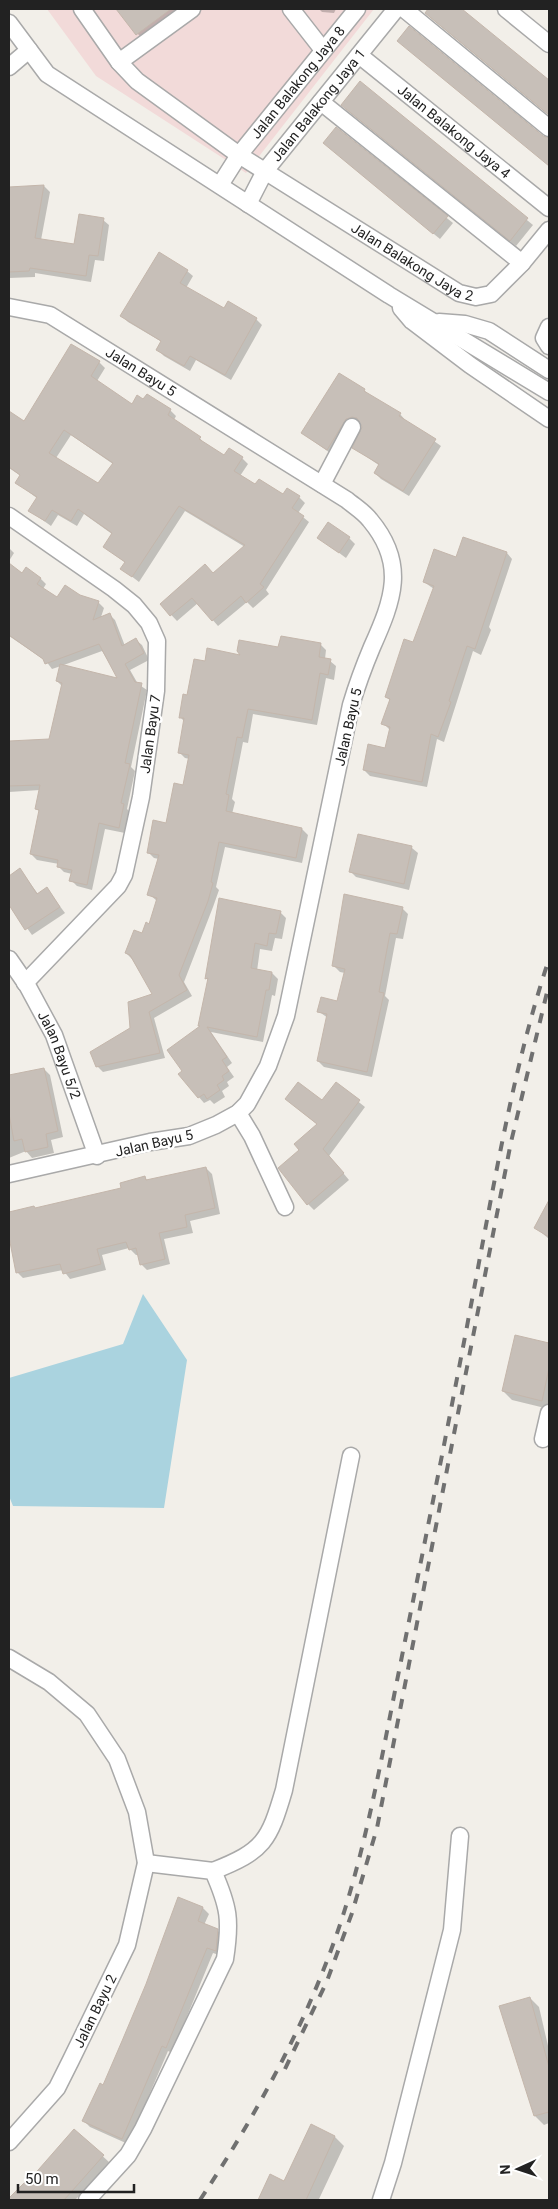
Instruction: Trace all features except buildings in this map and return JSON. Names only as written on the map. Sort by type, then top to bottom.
[{"type":"street","points":[[82,9],[119,62],[136,81],[239,155]]},
{"type":"street","points":[[291,9],[323,50]]},
{"type":"street","name":"Jalan Balakong Jaya 8","points":[[220,185],[239,155],[356,9]]},
{"type":"street","name":"Jalan Balakong Jaya 1","points":[[248,204],[265,171],[396,9]]},
{"type":"street","points":[[404,9],[549,128]]},
{"type":"street","points":[[506,9],[549,44]]},
{"type":"street","points":[[119,62],[189,10]]},
{"type":"street","points":[[9,23],[46,74],[390,295],[546,390]]},
{"type":"street","points":[[9,67],[29,50]]},
{"type":"street","name":"Jalan Balakong Jaya 4","points":[[359,55],[549,208]]},
{"type":"street","points":[[321,102],[522,264]]},
{"type":"street","name":"Jalan Balakong Jaya 2","points":[[239,155],[459,293],[476,297],[491,294],[522,264],[549,230]]},
{"type":"street","points":[[390,295],[412,321],[476,369],[549,419]]},
{"type":"street","name":"Jalan Bayu 5","points":[[9,307],[50,315],[347,500],[369,519],[384,539],[394,565],[392,592],[384,622],[362,672],[351,705],[286,1016],[268,1066],[247,1104],[238,1112],[216,1125],[189,1136],[150,1142],[97,1156],[9,1174]]},
{"type":"street","points":[[434,321],[465,324],[489,331],[549,370]]},
{"type":"street","points":[[549,327],[544,338],[549,346]]},
{"type":"street","points":[[322,484],[352,427]]},
{"type":"street","name":"Jalan Bayu 7","points":[[9,516],[134,605],[149,623],[157,641],[156,690],[141,797],[124,876],[118,886],[25,983]]},
{"type":"street","name":"Jalan Bayu 5/2","points":[[9,959],[25,983],[54,1035],[97,1156]]},
{"type":"street","points":[[238,1112],[252,1136],[285,1207]]},
{"type":"street","points":[[543,1439],[549,1413]]},
{"type":"street","points":[[9,1658],[50,1682],[87,1714],[117,1759],[137,1812],[146,1863],[213,1871],[238,1862],[260,1846],[274,1824],[284,1790],[351,1456]]},
{"type":"street","points":[[381,2200],[393,2163],[452,1930],[460,1836]]},
{"type":"street","name":"Jalan Bayu 2","points":[[9,2142],[57,2088],[127,1946],[146,1863]]},
{"type":"street","points":[[86,2200],[114,2171],[131,2149],[225,1959],[230,1930],[225,1898],[213,1871]]},
{"type":"shaded area","points":[[47,9],[374,9],[246,173],[96,76]]},
{"type":"water","points":[[143,1294],[187,1360],[164,1508],[13,1506],[9,1496],[9,1378],[123,1344]]},
{"type":"railway","points":[[200,2200],[263,2096],[301,2023],[332,1947],[354,1878],[382,1755],[510,1106],[527,1032],[549,959]]},
{"type":"railway","points":[[285,2069],[327,1981],[352,1913],[377,1828],[511,1142],[549,984]]}]
